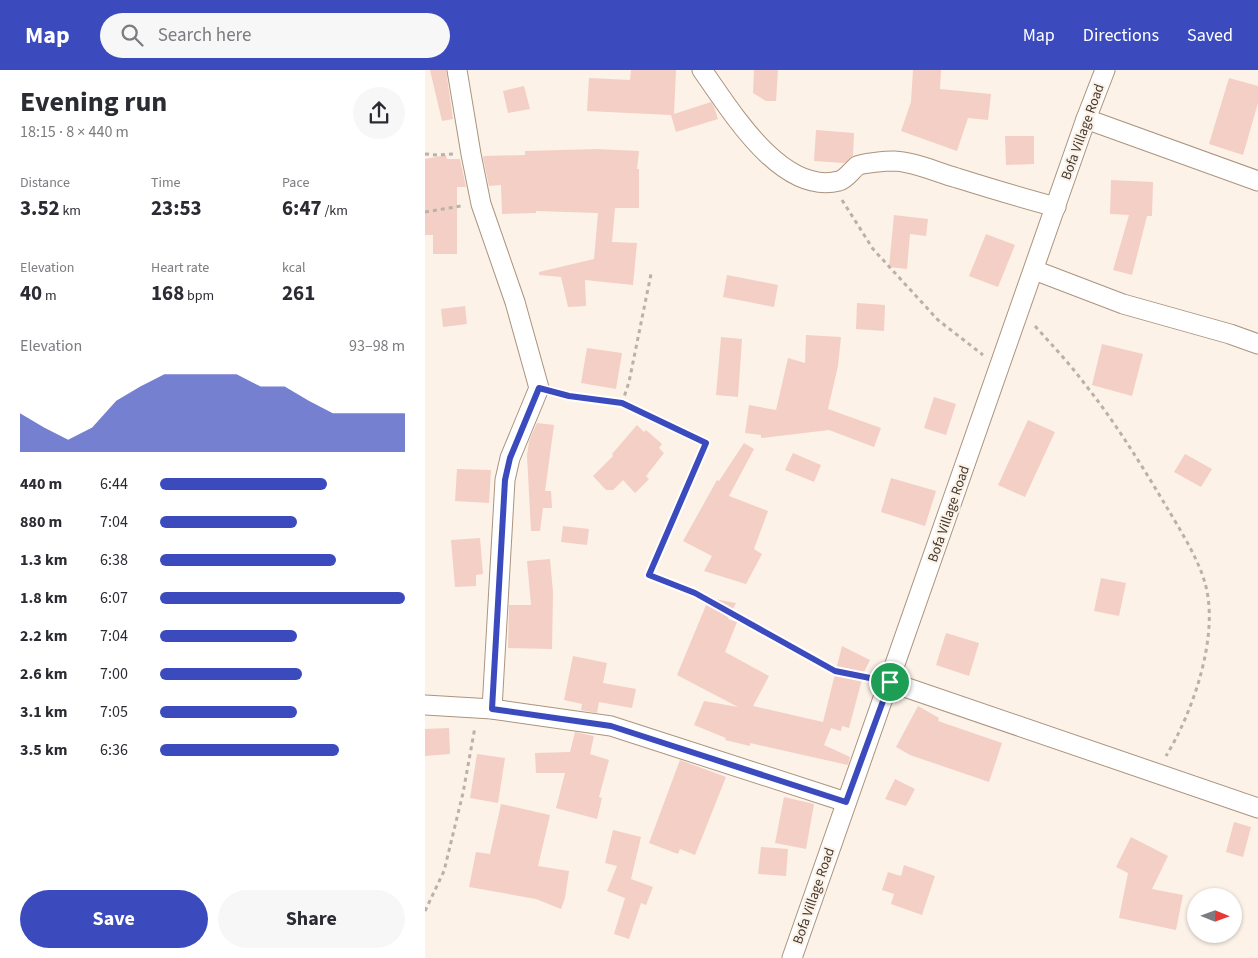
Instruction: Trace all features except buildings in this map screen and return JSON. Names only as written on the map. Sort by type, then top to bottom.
[{"type":"street","points":[[457,70],[481,204],[518,311],[539,388],[510,458],[505,480],[485,709]]},
{"type":"street","points":[[701,70],[735,116],[769,157],[791,173],[818,182],[841,181],[859,165],[894,161],[921,166],[991,189],[1055,207]]},
{"type":"street","name":"Bofa Village Road","points":[[793,958],[1055,207],[1105,70]]},
{"type":"street","points":[[1086,119],[1258,181]]},
{"type":"street","points":[[1034,270],[1123,304],[1230,334],[1258,344]]},
{"type":"street","points":[[890,682],[1258,808]]},
{"type":"street","points":[[425,705],[485,709],[611,726],[846,802]]},
{"type":"path","points":[[425,154],[471,154]]},
{"type":"path","points":[[818,182],[844,202],[873,249],[938,320],[1000,367]]},
{"type":"path","points":[[425,212],[481,204]]},
{"type":"path","points":[[622,403],[629,382],[651,274]]},
{"type":"path","points":[[1020,308],[1085,383],[1129,445],[1186,539],[1205,583],[1209,617],[1207,653],[1190,707],[1172,746],[1155,772]]},
{"type":"path","points":[[539,388],[569,396],[622,403],[706,443],[649,575],[695,593],[835,671],[890,682]]},
{"type":"path","points":[[425,911],[445,870],[485,709]]},
{"type":"route","points":[[539,388],[569,396],[622,403],[706,443],[649,575],[695,593],[835,671],[890,682],[846,802],[611,726],[492,709],[505,480],[510,458],[539,388]]}]
